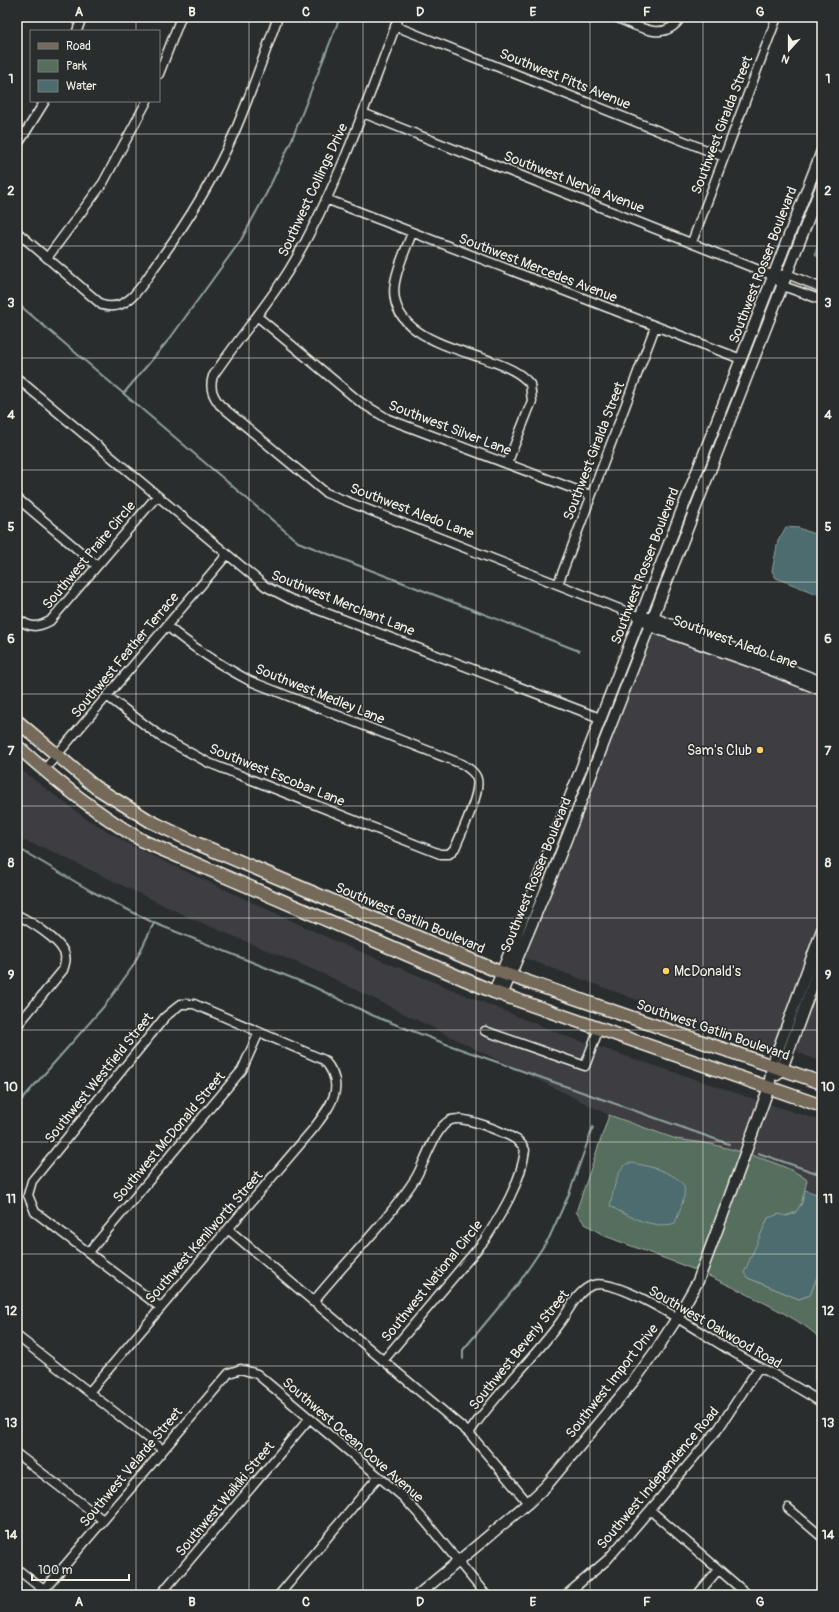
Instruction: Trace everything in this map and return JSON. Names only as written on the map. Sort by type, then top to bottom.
[{"type":"main road","name":"Southwest Gatlin Boulevard","points":[[17,721],[96,787],[150,821],[203,846],[506,974],[822,1083]]},
{"type":"main road","points":[[17,746],[83,802],[115,825],[145,842],[498,993],[822,1106]]},
{"type":"street","points":[[76,30],[82,17]]},
{"type":"street","points":[[160,71],[181,17]]},
{"type":"street","points":[[17,232],[96,300],[107,306],[123,304],[133,297],[174,241],[196,206],[235,130],[278,17]]},
{"type":"street","name":"Southwest Collings Drive","points":[[212,381],[217,371],[258,317],[289,270],[326,199],[363,114],[399,17]]},
{"type":"street","points":[[615,17],[648,30],[661,32],[673,28],[681,17]]},
{"type":"street","name":"Southwest Giralda Street","points":[[692,242],[777,17]]},
{"type":"street","name":"Southwest Pitts Avenue","points":[[395,26],[724,157]]},
{"type":"street","points":[[17,146],[44,102]]},
{"type":"street","points":[[47,258],[103,184],[146,102]]},
{"type":"street","name":"Southwest Nervia Avenue","points":[[363,114],[692,242],[774,276]]},
{"type":"street","name":"Southwest Rosser Boulevard","points":[[506,974],[600,718],[822,151]]},
{"type":"street","name":"Southwest Rosser Boulevard","points":[[498,993],[554,873],[822,184]]},
{"type":"street","name":"Southwest Mercedes Avenue","points":[[326,199],[741,359]]},
{"type":"street","points":[[412,233],[397,273],[394,288],[398,309],[406,322],[425,336],[509,368],[517,372],[530,384],[532,401],[507,464]]},
{"type":"street","points":[[774,276],[787,274],[822,288]]},
{"type":"street","points":[[774,276],[783,286],[822,300]]},
{"type":"street","name":"Southwest Silver Lane","points":[[258,317],[360,402],[388,419],[590,495]]},
{"type":"street","name":"Southwest Giralda Street","points":[[558,584],[590,495],[655,327]]},
{"type":"street","name":"Southwest Merchant Lane","points":[[17,378],[226,556],[265,586],[290,599],[600,718]]},
{"type":"street","name":"Southwest Aledo Lane","points":[[212,381],[213,395],[220,405],[326,493],[822,690]]},
{"type":"street","name":"Southwest Praire Circle","points":[[17,618],[26,626],[39,627],[50,621],[157,496]]},
{"type":"street","points":[[17,498],[97,566]]},
{"type":"street","name":"Southwest Feather Terrace","points":[[44,770],[226,556]]},
{"type":"street","name":"Southwest Aledo Lane","points":[[651,622],[822,682]]},
{"type":"street","name":"Southwest Medley Lane","points":[[167,626],[190,646],[217,664],[250,681],[462,764],[471,770],[476,778],[476,793],[455,848],[449,854]]},
{"type":"street","name":"Southwest Escobar Lane","points":[[107,696],[162,737],[209,763],[440,854],[449,854]]},
{"type":"street","points":[[17,915],[57,942],[64,952],[66,961],[63,970],[17,1026]]},
{"type":"street","name":"Southwest Import Drive","points":[[777,1067],[822,930]]},
{"type":"street","name":"Southwest Import Drive","points":[[418,1595],[528,1503],[569,1459],[636,1378],[677,1318],[698,1281],[709,1254],[768,1087],[822,959]]},
{"type":"street","name":"Southwest Westfield Street","points":[[89,1252],[35,1212],[28,1195],[32,1181],[165,1017],[181,1004],[194,1004],[259,1032]]},
{"type":"street","points":[[485,1031],[585,1066],[599,1028]]},
{"type":"street","name":"Southwest Kenilworth Street","points":[[90,1391],[160,1307],[229,1230],[328,1109],[334,1096],[336,1082],[332,1069],[324,1060],[259,1032]]},
{"type":"street","name":"Southwest McDonald Street","points":[[89,1252],[242,1070],[259,1032]]},
{"type":"street","name":"Southwest National Circle","points":[[314,1302],[415,1179],[437,1135],[444,1125],[450,1121],[462,1120],[504,1134],[519,1142],[525,1150],[523,1165],[505,1207],[496,1222],[484,1241],[383,1361]]},
{"type":"street","points":[[229,1230],[469,1433],[528,1503]]},
{"type":"street","points":[[89,1252],[160,1307]]},
{"type":"street","name":"Southwest Oakwood Road","points":[[591,1285],[601,1284],[619,1289],[642,1299],[822,1403]]},
{"type":"street","name":"Southwest Beverly Street","points":[[469,1433],[486,1410],[557,1327],[584,1290],[591,1285]]},
{"type":"street","points":[[17,1336],[90,1391],[163,1450]]},
{"type":"street","name":"Southwest Independence Road","points":[[566,1595],[607,1560],[650,1510],[719,1428],[759,1367]]},
{"type":"street","name":"Southwest Ocean Cove Avenue","points":[[241,1369],[257,1374],[403,1497],[459,1561],[486,1595]]},
{"type":"street","name":"Southwest Velarde Street","points":[[47,1592],[103,1520],[229,1372],[241,1369]]},
{"type":"street","name":"Southwest Waikiki Street","points":[[160,1595],[309,1419]]},
{"type":"street","points":[[17,1454],[103,1520]]},
{"type":"street","points":[[279,1595],[378,1477]]},
{"type":"street","points":[[788,1508],[822,1537]]},
{"type":"street","points":[[650,1510],[748,1595]]},
{"type":"street","points":[[17,1569],[47,1592]]},
{"type":"street","points":[[697,1595],[718,1570]]},
{"type":"street","points":[[818,1595],[822,1590]]},
{"type":"shaded area","points":[[641,623],[645,627],[548,878],[543,875]]},
{"type":"shaded area","points":[[651,630],[748,665],[822,694],[822,920],[775,1047],[766,1048],[522,957]]},
{"type":"shaded area","points":[[17,767],[85,818],[136,848],[337,942],[565,1036],[589,1044],[583,1061],[484,1027],[481,1034],[584,1069],[596,1046],[760,1101],[742,1152],[711,1144],[676,1139],[609,1115],[326,975],[188,917],[47,849],[17,838]]},
{"type":"shaded area","points":[[822,969],[822,1062],[799,1053],[794,1046]]},
{"type":"shaded area","points":[[766,1103],[822,1121],[822,1194],[813,1196],[813,1194],[805,1190],[807,1180],[748,1154]]},
{"type":"green space","points":[[609,1115],[676,1139],[711,1144],[742,1152],[698,1271],[605,1236],[585,1224],[576,1212]]},
{"type":"green space","points":[[748,1154],[794,1171],[807,1180],[803,1199],[797,1210],[787,1215],[768,1218],[748,1278],[799,1299],[810,1295],[822,1264],[822,1395],[817,1388],[815,1380],[820,1345],[819,1339],[813,1332],[785,1314],[729,1285],[704,1274]]},
{"type":"green space","points":[[822,1194],[822,1228],[817,1217],[820,1195]]},
{"type":"water","points":[[822,229],[822,262],[815,254]]},
{"type":"water","points":[[786,527],[799,528],[822,537],[822,596],[776,578],[772,571],[778,541]]},
{"type":"water","points":[[628,1163],[634,1163],[668,1173],[681,1182],[685,1190],[682,1205],[675,1223],[659,1225],[641,1221],[610,1206],[618,1176],[624,1166]]},
{"type":"water","points":[[805,1190],[820,1195],[817,1210],[818,1222],[822,1228],[822,1264],[810,1295],[799,1299],[748,1278],[744,1273],[768,1218],[779,1214],[787,1216],[795,1213],[802,1203]]},
{"type":"waterway","points":[[124,393],[171,337],[241,240],[266,194],[290,144],[340,17]]},
{"type":"waterway","points":[[17,303],[298,542],[579,651]]},
{"type":"waterway","points":[[17,850],[23,851],[91,891],[154,923],[312,986],[374,1016],[446,1044],[729,1144]]},
{"type":"waterway","points":[[17,1105],[106,1004],[133,966],[154,923]]},
{"type":"waterway","points":[[463,1359],[463,1350],[518,1284],[549,1238],[569,1194],[593,1127]]},
{"type":"waterway","points":[[758,1153],[822,1175]]},
{"type":"place","name":"Sam's Club","points":[[760,750]]},
{"type":"place","name":"McDonald's","points":[[666,971]]}]
